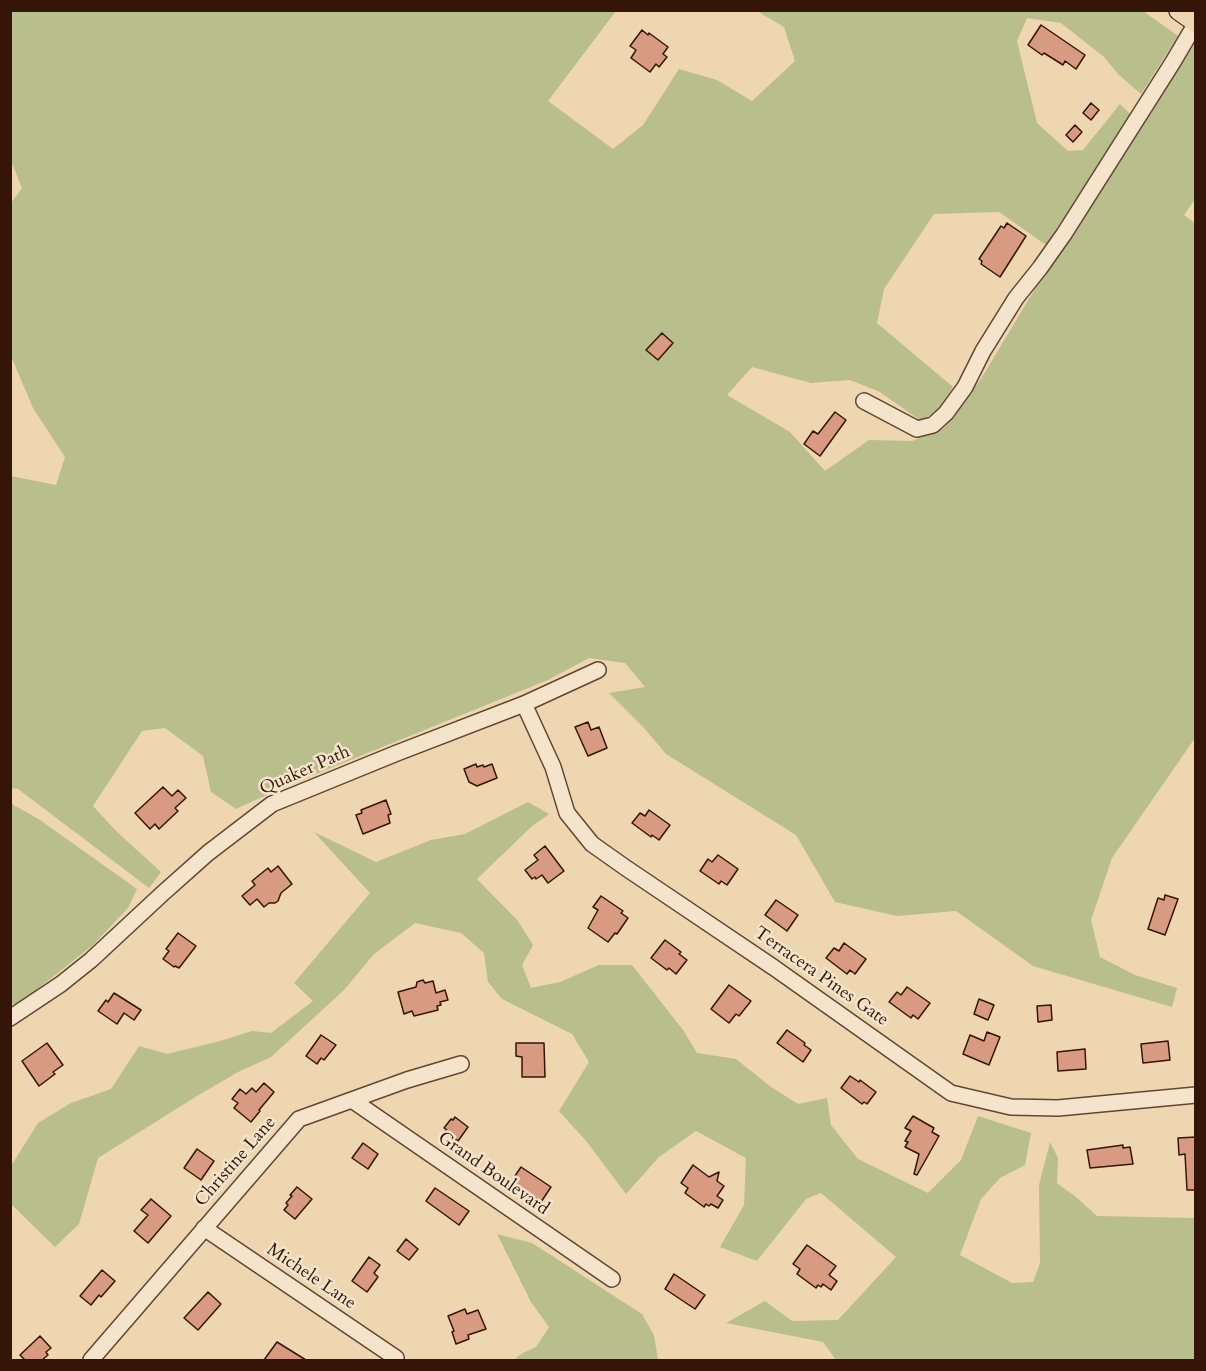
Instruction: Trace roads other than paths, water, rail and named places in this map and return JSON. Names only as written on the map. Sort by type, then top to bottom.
[{"type":"main road","points":[[1179,10],[1196,23]]},
{"type":"street","points":[[864,401],[917,429],[933,425],[946,413],[965,387],[1016,298],[1064,234],[1196,23]]},
{"type":"street","name":"Quaker Path","points":[[10,1017],[61,984],[200,860],[272,804],[524,704],[598,670]]},
{"type":"street","name":"Terracera Pines Gate","points":[[524,704],[553,767],[567,813],[592,843],[951,1093],[1011,1107],[1058,1108],[1196,1095]]},
{"type":"street","name":"Christine Lane","points":[[91,1360],[299,1119],[407,1080],[461,1064]]},
{"type":"street","name":"Grand Boulevard","points":[[352,1100],[612,1280]]},
{"type":"street","name":"Michele Lane","points":[[204,1228],[396,1358]]}]
